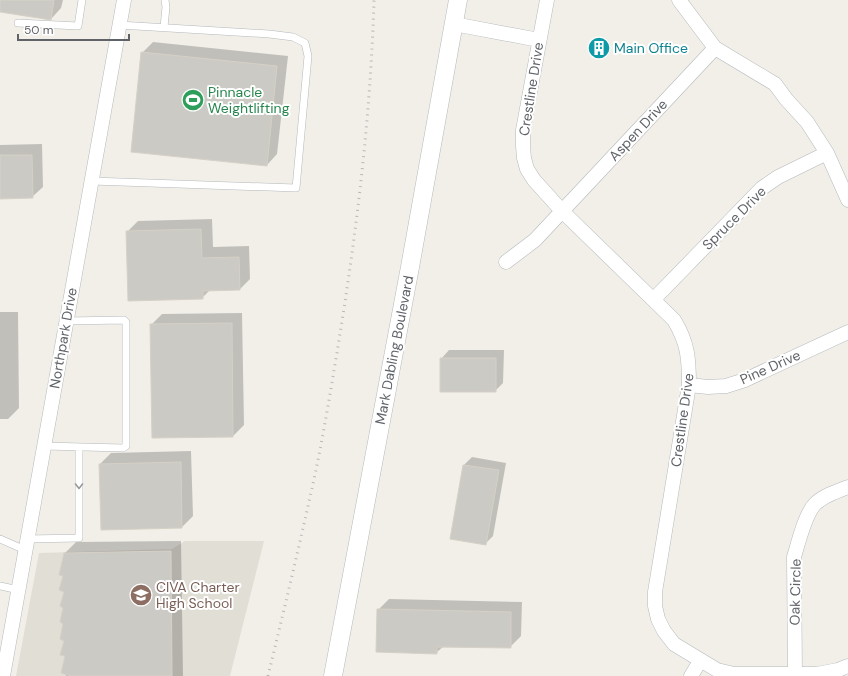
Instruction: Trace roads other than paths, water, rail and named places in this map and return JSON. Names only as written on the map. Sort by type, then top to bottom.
[{"type":"street","name":"Northpark Drive","points":[[4,676],[18,590],[124,0]]},
{"type":"street","name":"Mark Dabling Boulevard","points":[[333,676],[410,267],[458,0]]},
{"type":"street","name":"Crestline Drive","points":[[547,0],[538,40],[523,130],[522,146],[527,169],[534,180],[562,211],[674,320],[682,333],[687,347],[689,360],[689,385],[655,592],[655,606],[658,619],[664,631],[674,644],[717,670],[734,674],[817,674],[838,670],[848,666]]},
{"type":"street","points":[[679,0],[715,48],[775,84],[786,100],[807,122],[827,153],[848,200]]},
{"type":"street","points":[[454,24],[538,40]]},
{"type":"street","name":"Aspen Drive","points":[[506,262],[535,240],[715,48]]},
{"type":"street","name":"Spruce Drive","points":[[654,299],[762,188],[778,177],[827,153]]},
{"type":"street","name":"Pine Drive","points":[[689,385],[714,387],[726,386],[745,380],[848,332]]},
{"type":"street","name":"Oak Circle","points":[[795,674],[794,557],[805,522],[809,501],[848,487]]},
{"type":"street","points":[[691,676],[700,661]]},
{"type":"lane","points":[[18,22],[78,26],[82,0]]},
{"type":"lane","points":[[164,27],[166,6],[165,0]]},
{"type":"lane","points":[[92,181],[296,188],[308,56],[305,43],[293,37],[270,34],[119,25]]},
{"type":"lane","points":[[44,446],[123,448],[126,446],[126,322],[124,320],[66,321]]},
{"type":"lane","points":[[0,539],[26,545],[79,538],[79,447]]},
{"type":"lane","points":[[0,586],[18,590]]},
{"type":"railway","points":[[268,676],[317,465],[328,409],[343,315],[354,237],[367,119],[374,0]]},
{"type":"place","name":"Main Office","points":[[599,48]]},
{"type":"place","name":"Pinnacle Weightlifting","points":[[193,100]]},
{"type":"place","name":"CIVA Charter High School","points":[[141,595]]}]
